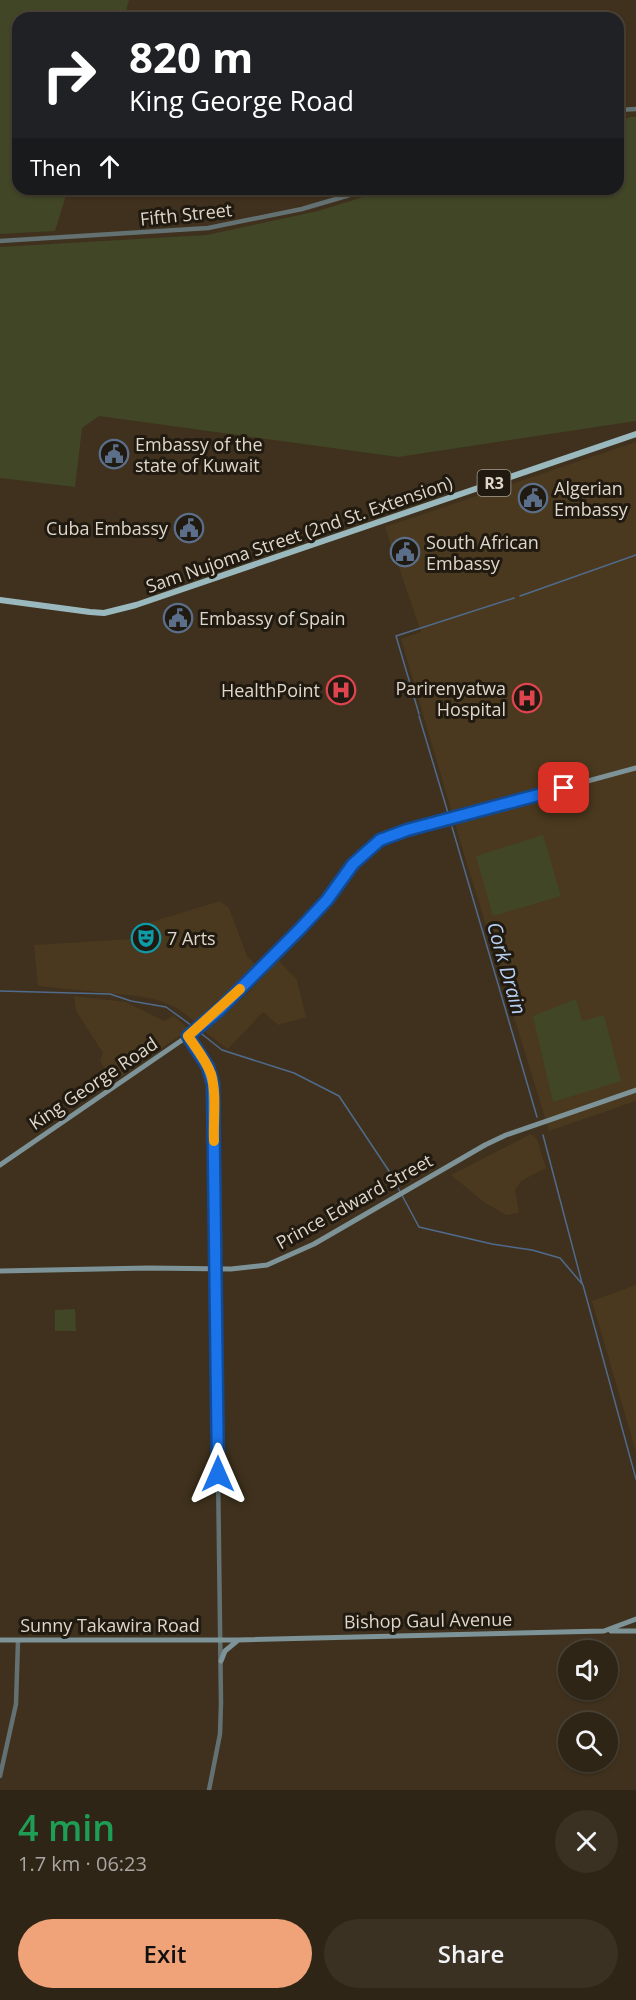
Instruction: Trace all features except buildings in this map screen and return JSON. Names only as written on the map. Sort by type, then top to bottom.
[{"type":"highway","name":"Sam Nujoma Street (2nd St. Extension)","points":[[0,600],[104,613],[136,605],[636,434]]},
{"type":"main road","name":"King George Road","points":[[0,1164],[203,1024],[310,919],[353,864],[372,846],[396,834],[634,768]]},
{"type":"main road","name":"Prince Edward Street","points":[[0,1271],[216,1269],[255,1267],[278,1261],[314,1244],[472,1151],[495,1140],[636,1090]]},
{"type":"main road","name":"Bishop Gaul Avenue","points":[[220,1640],[604,1631],[636,1619]]},
{"type":"main road","points":[[604,1631],[636,1631]]},
{"type":"main road","name":"Sunny Takawira Road","points":[[0,1640],[220,1640]]},
{"type":"main road","points":[[220,1661],[228,1647],[238,1640]]},
{"type":"street","name":"Fifth Street","points":[[0,241],[208,228],[302,209],[350,195]]},
{"type":"street","points":[[188,1036],[208,1067],[213,1084],[220,1734],[209,1790]]},
{"type":"street","points":[[0,1776],[8,1749],[16,1704],[18,1641]]},
{"type":"shaded area","points":[[636,442],[636,1101],[549,1131],[401,639],[421,632],[385,527]]},
{"type":"shaded area","points":[[220,901],[229,908],[247,956],[257,966],[197,1023],[177,1008],[157,1000],[38,986],[34,945],[132,939],[138,926]]},
{"type":"shaded area","points":[[278,960],[297,980],[306,1017],[278,1025],[263,1012],[228,1049],[205,1032],[249,992]]},
{"type":"shaded area","points":[[74,996],[126,1002],[164,1021],[174,1016],[189,1029],[112,1083],[100,1061],[103,1053],[76,1011]]},
{"type":"shaded area","points":[[531,1134],[537,1139],[546,1168],[521,1181],[515,1190],[519,1213],[506,1215],[484,1202],[451,1175]]},
{"type":"shaded area","points":[[636,1285],[636,1452],[592,1301]]},
{"type":"green space","points":[[0,0],[129,0],[126,12],[12,12],[12,195],[66,195],[55,231],[0,234]]},
{"type":"green space","points":[[636,117],[636,421],[398,457],[99,416],[82,428],[75,487],[0,478],[0,247],[207,235],[318,211],[370,195],[624,195],[624,119]]},
{"type":"green space","points":[[543,835],[561,896],[493,916],[476,856]]},
{"type":"green space","points":[[576,999],[582,1021],[604,1015],[621,1081],[553,1102],[533,1016]]},
{"type":"green space","points":[[75,1309],[76,1331],[55,1331],[55,1310]]},
{"type":"waterway","name":"Cork Drain","points":[[520,596],[636,555]]},
{"type":"waterway","name":"Cork Drain","points":[[419,714],[396,636],[514,598]]},
{"type":"waterway","name":"Cork Drain","points":[[419,716],[448,813]]},
{"type":"waterway","name":"Cork Drain","points":[[452,827],[537,1117]]},
{"type":"waterway","points":[[0,991],[110,994],[131,1001],[166,1007],[195,1028]]},
{"type":"waterway","points":[[198,1031],[222,1050],[294,1073],[339,1096],[389,1171],[419,1227],[492,1244],[532,1250],[560,1258],[583,1285],[636,1479]]},
{"type":"waterway","name":"Cork Drain","points":[[543,1135],[582,1283]]},
{"type":"slow traffic","points":[[214,1141],[211,1074],[188,1036],[240,989]]},
{"type":"place","name":"Embassy of the state of Kuwait","points":[[114,454]]},
{"type":"place","name":"Algerian Embassy","points":[[533,498]]},
{"type":"place","name":"Cuba Embassy","points":[[189,528]]},
{"type":"place","name":"South African Embassy","points":[[405,552]]},
{"type":"place","name":"Embassy of Spain","points":[[178,618]]},
{"type":"place","name":"HealthPoint","points":[[341,690]]},
{"type":"place","name":"Parirenyatwa Hospital","points":[[527,698]]},
{"type":"place","name":"7 Arts","points":[[146,938]]},
{"type":"route","points":[[218,1474],[213,1084],[208,1067],[188,1036],[219,1010],[310,919],[353,864],[380,840],[407,830],[564,788]]}]
